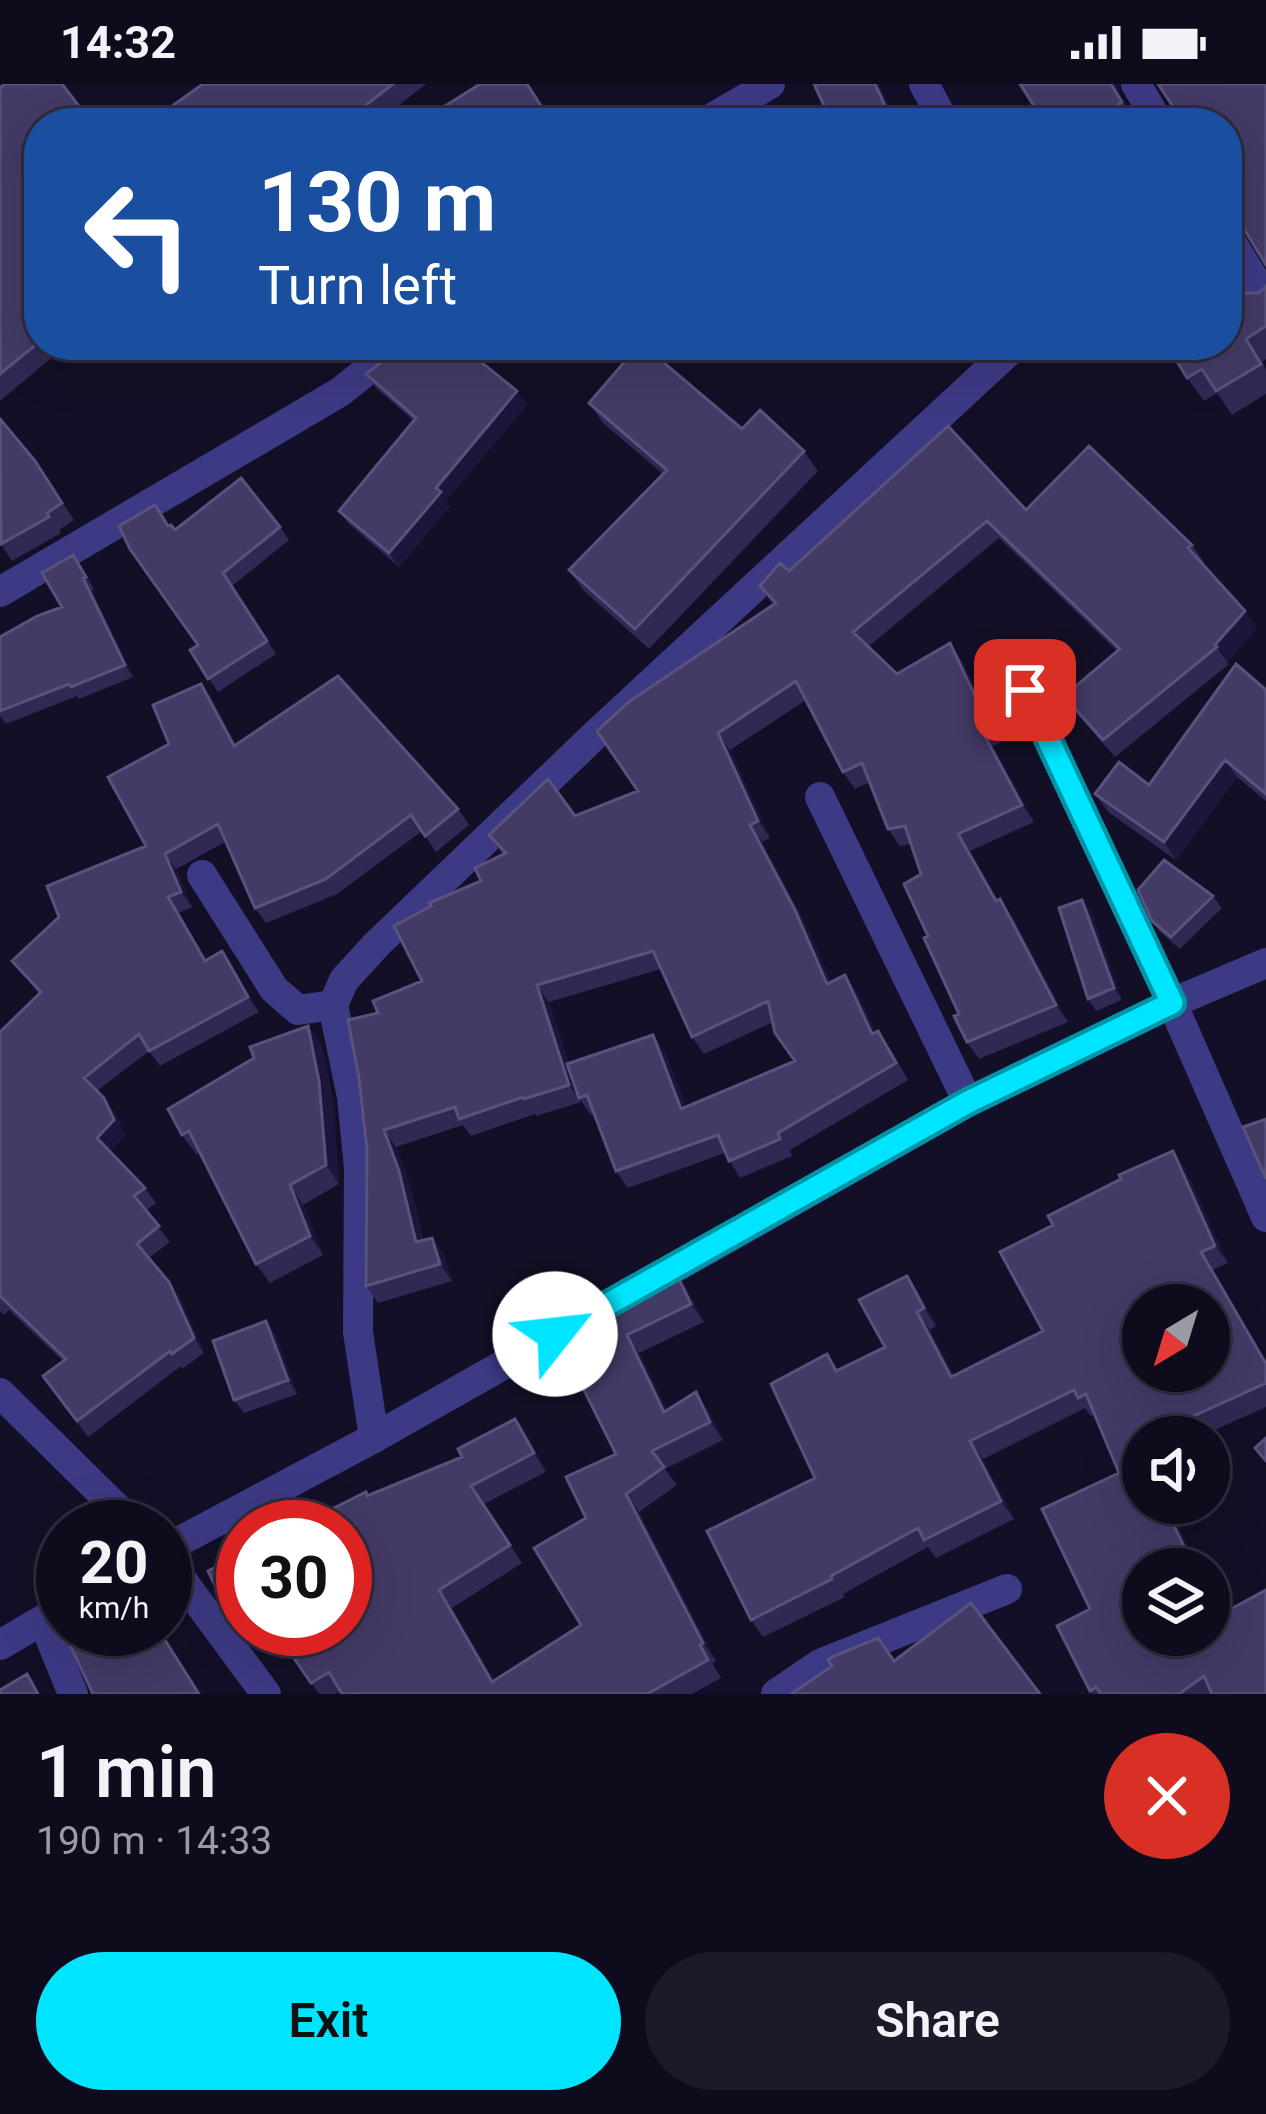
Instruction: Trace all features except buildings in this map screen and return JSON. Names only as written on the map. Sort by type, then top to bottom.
[{"type":"street","points":[[729,108],[770,84]]},
{"type":"street","points":[[1242,260],[1266,299]]},
{"type":"street","points":[[0,592],[340,392],[380,360]]},
{"type":"street","points":[[374,1438],[358,1332],[359,1168],[352,1097],[333,1005],[344,980],[595,735],[998,360]]},
{"type":"street","points":[[1025,690],[1266,1217]]},
{"type":"street","points":[[820,797],[968,1102]]},
{"type":"street","points":[[202,875],[274,989],[298,1010],[333,1005]]},
{"type":"street","points":[[192,1538],[968,1102],[1266,963]]},
{"type":"street","points":[[0,1393],[109,1500]]},
{"type":"street","points":[[776,1694],[820,1664],[1007,1589]]},
{"type":"street","points":[[192,1591],[266,1694]]},
{"type":"street","points":[[0,1645],[36,1624]]},
{"type":"street","points":[[64,1656],[73,1694]]},
{"type":"route","points":[[555,1334],[968,1102],[1172,1003],[1025,690]]}]
